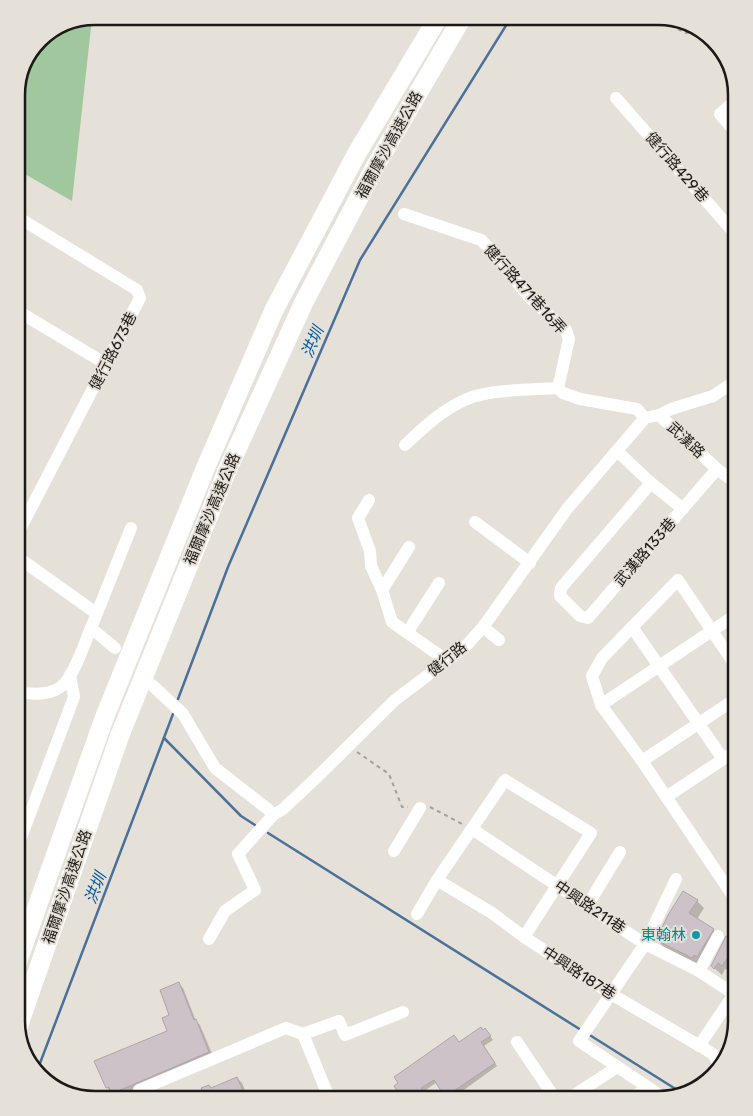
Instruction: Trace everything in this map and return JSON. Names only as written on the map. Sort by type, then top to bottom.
[{"type":"highway","name":"福爾摩沙高速公路","points":[[25,941],[105,716],[205,469],[274,310],[357,153],[434,25]]},
{"type":"highway","name":"福爾摩沙高速公路","points":[[25,1006],[120,735],[226,473],[304,302],[376,165],[458,25]]},
{"type":"street","name":"健行路429巷","points":[[616,98],[728,226]]},
{"type":"street","points":[[728,107],[720,114],[728,123]]},
{"type":"street","name":"健行路471巷16弄","points":[[404,214],[481,240],[498,257],[530,298],[566,330],[569,339],[558,388]]},
{"type":"street","name":"健行路673巷","points":[[25,222],[137,290],[140,298],[25,520]]},
{"type":"street","points":[[25,315],[106,364]]},
{"type":"street","points":[[405,445],[432,420],[466,399],[488,394],[558,388],[563,393],[580,398],[637,409],[645,418],[713,396],[728,386]]},
{"type":"street","name":"武漢路","points":[[659,415],[728,477]]},
{"type":"street","name":"健行路","points":[[209,939],[225,911],[255,890],[238,854],[274,814],[282,810],[395,700],[464,648],[484,627],[567,509],[645,418]]},
{"type":"street","points":[[617,451],[651,483],[683,509]]},
{"type":"street","name":"武漢路133巷","points":[[651,483],[561,588],[560,596],[580,616],[588,618],[717,469]]},
{"type":"street","points":[[369,500],[358,518],[370,551],[371,566],[382,590],[392,622],[446,660]]},
{"type":"street","points":[[475,522],[530,564]]},
{"type":"street","points":[[25,693],[48,692],[64,685],[91,628],[131,528]]},
{"type":"street","points":[[382,590],[409,547]]},
{"type":"street","points":[[25,562],[96,613]]},
{"type":"street","points":[[728,655],[678,580],[602,658],[592,676],[601,705],[642,761],[728,889]]},
{"type":"street","points":[[407,632],[439,583]]},
{"type":"street","points":[[601,705],[728,620]]},
{"type":"street","points":[[484,627],[499,640]]},
{"type":"street","points":[[632,627],[724,758]]},
{"type":"street","points":[[91,628],[115,648]]},
{"type":"street","points":[[25,827],[74,697],[70,675]]},
{"type":"street","points":[[152,685],[183,714],[215,768],[274,814]]},
{"type":"street","points":[[642,761],[728,704]]},
{"type":"street","points":[[666,797],[728,756]]},
{"type":"street","points":[[417,914],[437,880],[505,780],[591,833],[524,937]]},
{"type":"street","points":[[394,851],[420,808]]},
{"type":"street","name":"中興路211巷","points":[[472,829],[645,944],[699,971],[728,990]]},
{"type":"street","points":[[587,906],[620,852]]},
{"type":"street","points":[[652,1091],[617,1067],[583,1035],[645,944],[676,879]]},
{"type":"street","name":"中興路187巷","points":[[437,880],[492,913],[524,937],[611,994],[713,1054],[716,1059]]},
{"type":"street","points":[[699,971],[718,936]]},
{"type":"street","points":[[699,1046],[728,1005]]},
{"type":"street","points":[[139,1090],[286,1028],[303,1034],[339,1021],[345,1035],[403,1012]]},
{"type":"street","points":[[303,1034],[326,1091]]},
{"type":"street","points":[[517,1042],[550,1091]]},
{"type":"street","points":[[581,1091],[617,1067]]},
{"type":"street","points":[[643,1091],[647,1088]]},
{"type":"path","points":[[671,26],[686,33],[689,32]]},
{"type":"path","points":[[349,746],[389,774],[402,807],[433,807],[472,829]]},
{"type":"green space","points":[[91,25],[72,201],[25,174],[25,91],[27,77],[32,64],[49,42],[68,30]]},
{"type":"building","points":[[683,891],[698,900],[689,913],[714,929],[697,957],[694,955],[692,958],[656,940],[668,915]]},
{"type":"building","points":[[726,936],[728,937],[728,957],[722,966],[718,963],[714,969],[711,966]]},
{"type":"building","points":[[179,982],[209,1052],[118,1091],[110,1091],[109,1087],[106,1088],[94,1061],[167,1031],[162,1018],[169,1015],[160,990]]},
{"type":"building","points":[[481,1027],[483,1030],[485,1028],[491,1036],[481,1042],[495,1063],[454,1091],[441,1091],[434,1080],[421,1088],[423,1091],[397,1091],[394,1086],[398,1083],[394,1077],[454,1035],[459,1042]]},
{"type":"building","points":[[237,1077],[243,1091],[202,1091],[201,1088],[209,1085],[211,1088]]},
{"type":"waterway","name":"洪圳","points":[[178,699],[228,567],[360,260],[506,25]]},
{"type":"waterway","name":"洪圳","points":[[40,1063],[173,714]]},
{"type":"waterway","points":[[164,738],[241,816],[255,825]]},
{"type":"waterway","points":[[268,833],[581,1030]]},
{"type":"waterway","points":[[588,1034],[676,1089]]},
{"type":"place","name":"東翰林","points":[[696,935]]}]
